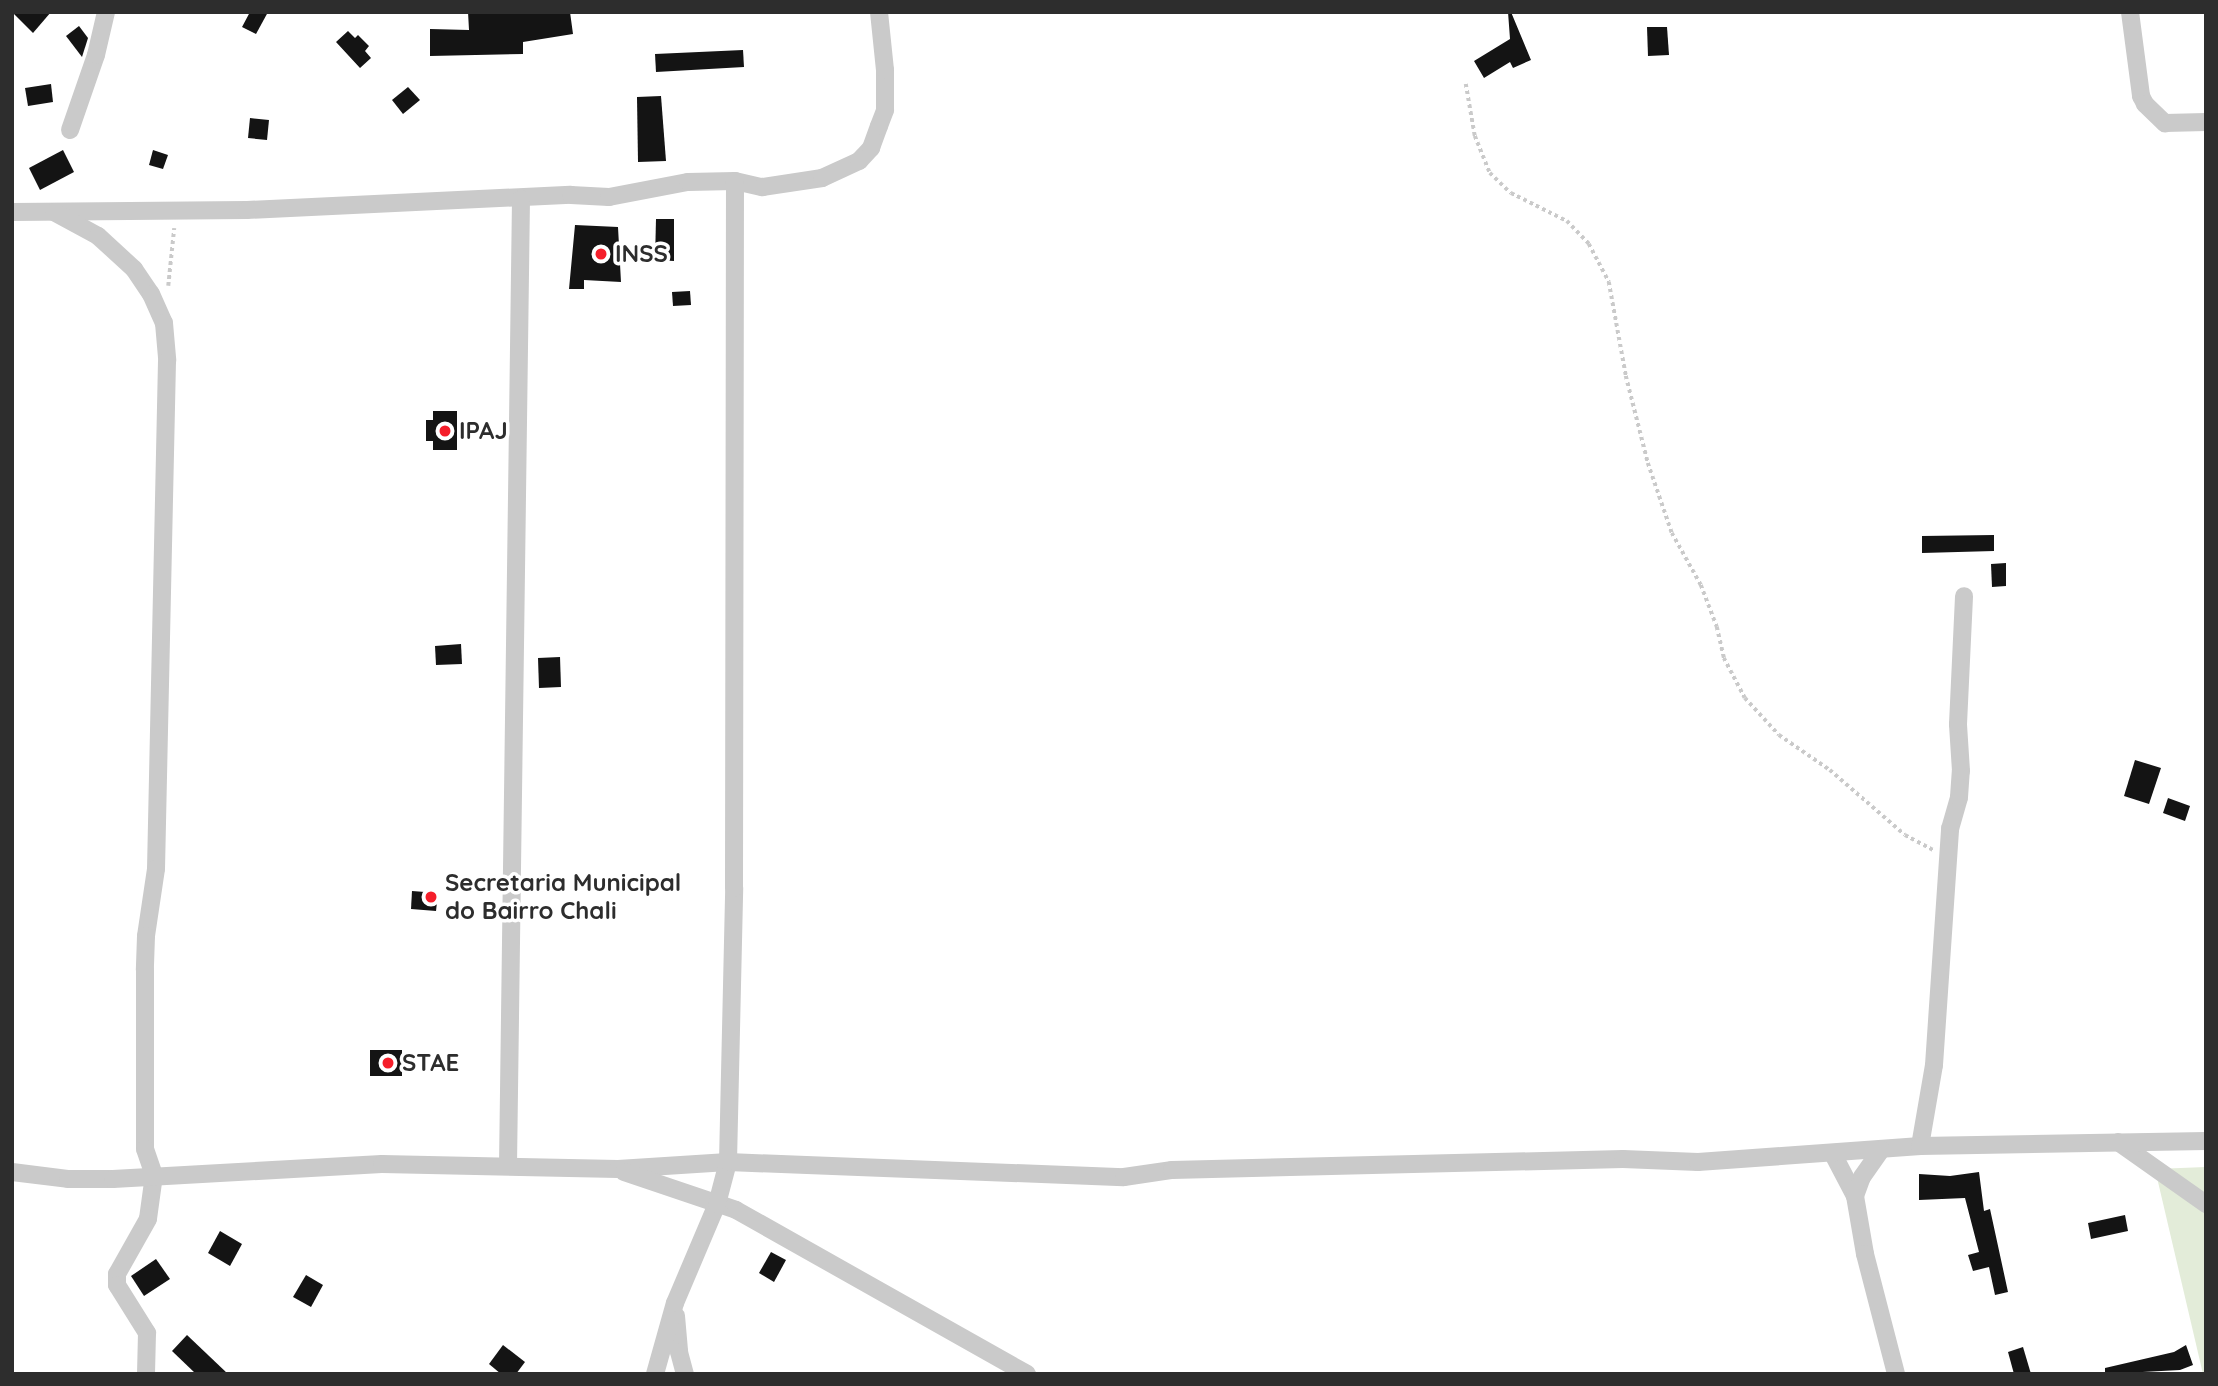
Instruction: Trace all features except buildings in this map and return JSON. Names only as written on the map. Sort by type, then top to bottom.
[{"type":"street","points":[[70,130],[96,55],[106,12]]},
{"type":"street","points":[[12,212],[176,211],[609,197],[688,182],[734,181],[762,187],[822,178],[843,171],[871,148],[885,110],[885,70],[879,12]]},
{"type":"street","points":[[2130,12],[2141,96],[2146,104],[2165,123],[2206,122]]},
{"type":"street","points":[[655,1374],[675,1303],[717,1204],[728,1162],[734,888],[734,181]]},
{"type":"street","points":[[508,1167],[521,199]]},
{"type":"street","points":[[54,212],[98,236],[117,250],[151,294],[164,323],[167,450],[154,813],[156,869],[146,936],[145,970],[145,1149],[154,1175],[148,1219],[117,1275],[117,1284],[147,1333],[146,1374]]},
{"type":"street","points":[[1920,1146],[1934,1065],[1950,829],[1959,797],[1961,771],[1958,724],[1964,596]]},
{"type":"street","points":[[12,1172],[68,1178],[113,1179],[382,1164],[618,1169],[728,1162],[1124,1177],[1185,1169],[1623,1159],[1698,1161],[1833,1154],[1920,1146],[2206,1141]]},
{"type":"street","points":[[2118,1142],[2206,1204]]},
{"type":"street","points":[[1855,1196],[1862,1177],[1881,1150]]},
{"type":"street","points":[[1833,1154],[1855,1196],[1865,1254],[1896,1374]]},
{"type":"street","points":[[618,1169],[736,1210],[1027,1374]]},
{"type":"street","points":[[675,1303],[679,1352],[685,1374]]},
{"type":"path","points":[[1466,84],[1475,136],[1490,173],[1510,193],[1567,221],[1589,244],[1609,282],[1626,376],[1648,463],[1672,533],[1701,585],[1717,627],[1724,658],[1745,698],[1779,735],[1830,770],[1905,835],[1948,858]]},
{"type":"path","points":[[164,323],[176,211]]},
{"type":"green space","points":[[2206,1167],[2206,1374],[2203,1374],[2155,1169]]},
{"type":"place","name":"INSS","points":[[601,254]]},
{"type":"place","name":"IPAJ","points":[[445,431]]},
{"type":"place","name":"Secretaria Municipal do Bairro Chali","points":[[431,897]]},
{"type":"place","name":"STAE","points":[[388,1063]]}]
